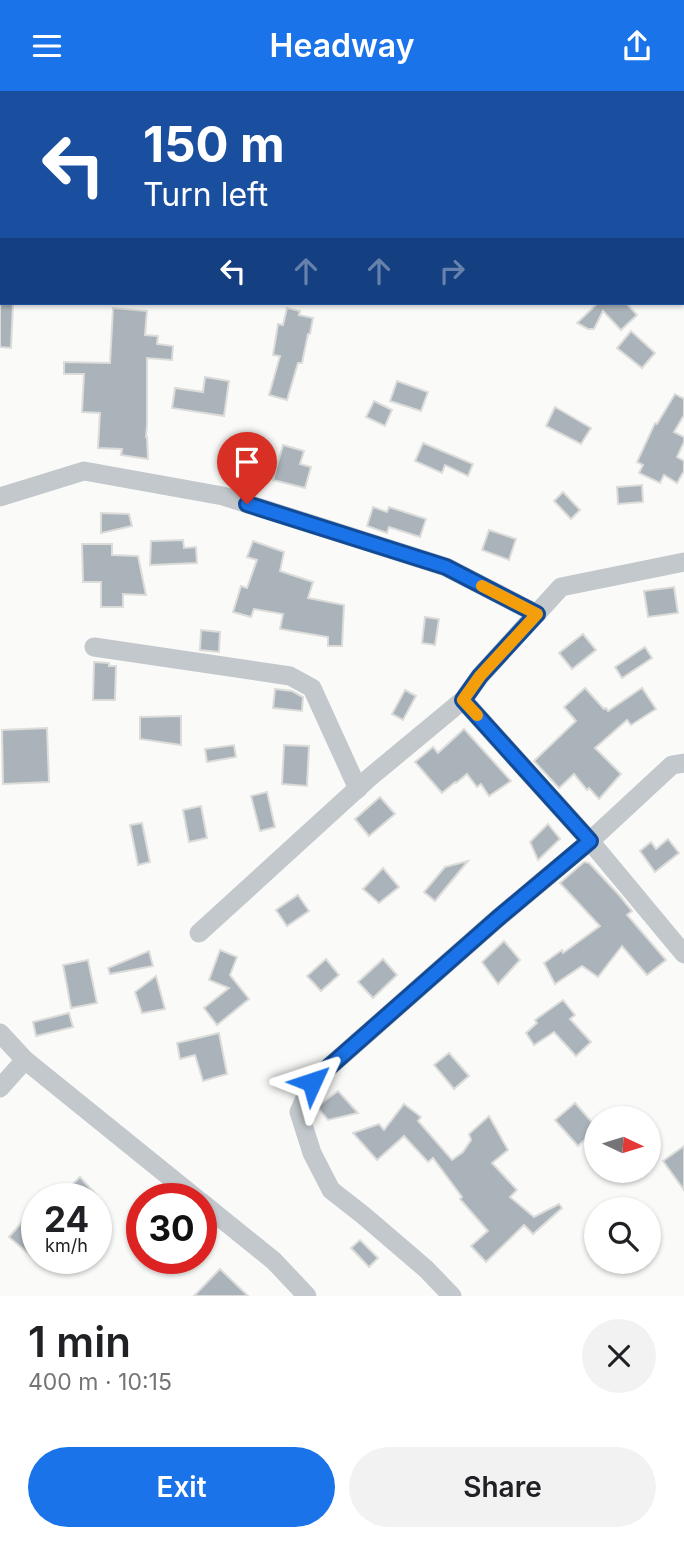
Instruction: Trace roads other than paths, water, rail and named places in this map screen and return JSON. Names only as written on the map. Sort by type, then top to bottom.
[{"type":"street","points":[[0,497],[84,471],[223,496],[446,567],[537,614]]},
{"type":"street","points":[[199,933],[358,789],[463,700],[480,676],[561,587],[684,562]]},
{"type":"street","points":[[94,647],[290,676],[312,688],[358,789]]},
{"type":"street","points":[[463,700],[590,841],[684,954]]},
{"type":"street","points":[[452,1296],[425,1269],[331,1190],[312,1153],[299,1112],[312,1082],[590,841],[672,765],[684,763]]},
{"type":"street","points":[[0,1033],[25,1060],[177,1183]]},
{"type":"street","points":[[0,1088],[25,1060]]},
{"type":"street","points":[[217,1215],[274,1261],[307,1296]]}]
